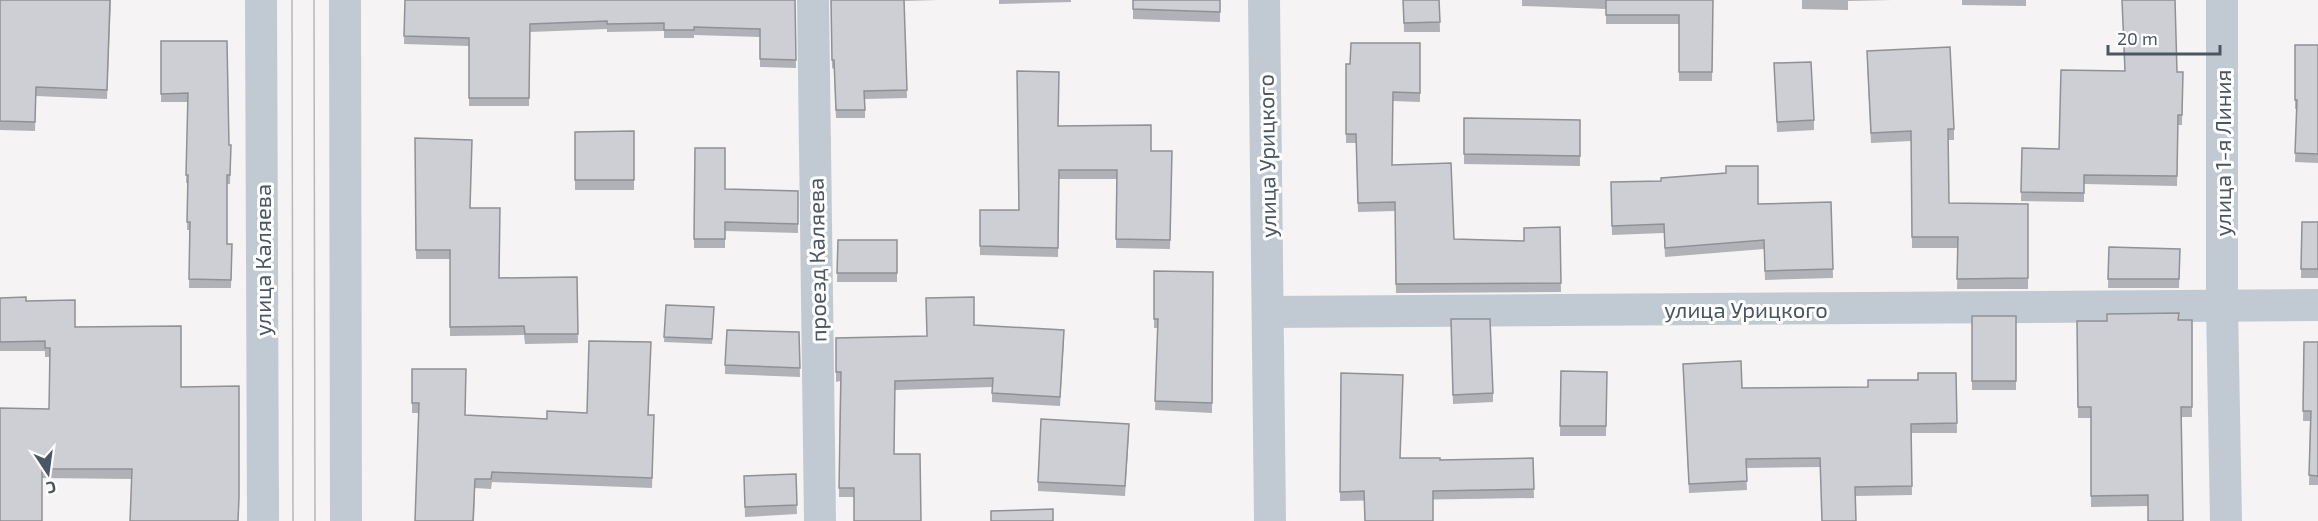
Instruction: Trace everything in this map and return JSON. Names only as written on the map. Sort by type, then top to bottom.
[{"type":"street","name":"улица Каляева","points":[[261,0],[263,521]]},
{"type":"street","points":[[345,0],[346,521]]},
{"type":"street","name":"проезд Каляева","points":[[813,0],[819,521]]},
{"type":"street","name":"улица Урицкого","points":[[1264,0],[1270,521]]},
{"type":"street","name":"улица 1-я Линия","points":[[2222,0],[2222,305],[2226,521]]},
{"type":"street","points":[[2222,305],[2318,305]]},
{"type":"street","name":"улица Урицкого","points":[[1269,312],[2222,305]]},
{"type":"building","points":[[0,0],[110,0],[107,90],[36,87],[35,122],[0,121]]},
{"type":"building","points":[[405,0],[795,0],[796,60],[760,59],[760,29],[694,27],[694,30],[664,30],[664,23],[607,24],[607,21],[530,24],[529,98],[469,98],[469,38],[404,36]]},
{"type":"building","points":[[831,0],[904,0],[907,90],[864,91],[865,110],[836,110]]},
{"type":"building","points":[[1133,0],[1220,0],[1220,12],[1133,9]]},
{"type":"building","points":[[1403,0],[1439,0],[1440,22],[1404,23]]},
{"type":"building","points":[[1606,0],[1713,0],[1712,72],[1679,72],[1679,15],[1606,15]]},
{"type":"building","points":[[2122,0],[2175,0],[2177,72],[2183,72],[2182,115],[2178,115],[2177,176],[2084,175],[2084,193],[2021,192],[2022,148],[2059,149],[2061,70],[2125,71]]},
{"type":"building","points":[[161,41],[227,41],[229,145],[231,145],[230,175],[227,175],[227,244],[232,244],[231,280],[189,279],[190,222],[187,222],[188,175],[186,175],[188,93],[161,94]]},
{"type":"building","points":[[1351,43],[1420,43],[1420,93],[1393,92],[1392,165],[1451,163],[1454,239],[1524,241],[1524,228],[1560,227],[1561,283],[1396,284],[1395,202],[1358,203],[1356,134],[1346,134],[1346,64],[1350,64]]},
{"type":"building","points":[[2295,45],[2318,45],[2318,154],[2295,153],[2297,100],[2295,100]]},
{"type":"building","points":[[1950,47],[1954,129],[1948,129],[1949,203],[2028,204],[2028,278],[1957,279],[1958,237],[1912,237],[1911,131],[1871,133],[1867,51]]},
{"type":"building","points":[[1811,62],[1814,120],[1777,122],[1774,63]]},
{"type":"building","points":[[1017,71],[1059,72],[1058,126],[1151,125],[1151,151],[1172,151],[1170,240],[1116,239],[1117,170],[1059,170],[1058,248],[980,246],[980,210],[1019,210]]},
{"type":"building","points":[[1464,118],[1580,120],[1580,156],[1464,154]]},
{"type":"building","points":[[634,131],[634,180],[575,180],[575,132]]},
{"type":"building","points":[[415,138],[472,140],[470,208],[500,208],[499,278],[577,277],[578,334],[525,334],[524,326],[450,327],[450,250],[416,250]]},
{"type":"building","points":[[695,148],[725,148],[725,189],[798,191],[798,224],[725,222],[725,239],[694,239]]},
{"type":"building","points":[[1726,166],[1758,166],[1758,204],[1831,202],[1833,269],[1765,271],[1764,240],[1665,248],[1664,224],[1612,226],[1611,182],[1661,181],[1661,178],[1726,173]]},
{"type":"building","points":[[2302,222],[2318,222],[2318,269],[2301,269]]},
{"type":"building","points":[[838,240],[897,240],[897,273],[837,273]]},
{"type":"building","points":[[2109,247],[2180,249],[2179,279],[2108,279]]},
{"type":"building","points":[[1154,271],[1213,272],[1212,403],[1155,401],[1158,319],[1154,319]]},
{"type":"building","points":[[26,297],[26,301],[75,300],[75,327],[181,326],[181,387],[239,386],[238,521],[130,521],[132,469],[42,469],[42,521],[0,521],[0,408],[49,409],[50,348],[45,348],[45,341],[0,342],[0,298]]},
{"type":"building","points":[[974,297],[974,325],[1064,330],[1060,397],[992,393],[993,378],[895,381],[894,454],[920,454],[921,521],[854,521],[854,488],[839,488],[841,372],[836,372],[836,338],[927,336],[926,298]]},
{"type":"building","points":[[666,305],[714,307],[712,339],[664,337]]},
{"type":"building","points":[[2179,313],[2178,320],[2192,320],[2192,407],[2181,407],[2183,521],[2148,521],[2148,495],[2091,496],[2091,407],[2078,407],[2077,321],[2107,321],[2107,314]]},
{"type":"building","points":[[1972,316],[2016,316],[2016,381],[1972,381]]},
{"type":"building","points":[[1451,319],[1490,319],[1493,393],[1453,395]]},
{"type":"building","points":[[727,330],[799,332],[800,368],[725,365]]},
{"type":"building","points":[[589,341],[651,342],[648,415],[654,415],[652,478],[492,472],[491,479],[475,479],[473,521],[415,521],[419,403],[412,403],[412,369],[466,369],[465,415],[547,419],[547,411],[587,413]]},
{"type":"building","points":[[2304,342],[2318,342],[2318,476],[2309,475],[2311,411],[2303,411]]},
{"type":"building","points":[[1741,361],[1742,388],[1868,387],[1868,380],[1918,380],[1918,373],[1956,373],[1957,423],[1911,424],[1912,486],[1855,487],[1856,521],[1822,521],[1820,458],[1746,459],[1747,481],[1689,484],[1683,364]]},
{"type":"building","points":[[1561,371],[1607,372],[1606,426],[1560,426]]},
{"type":"building","points":[[1341,373],[1403,375],[1400,458],[1440,458],[1440,460],[1533,458],[1534,489],[1433,491],[1433,521],[1365,521],[1364,491],[1340,492]]},
{"type":"building","points":[[1041,419],[1129,424],[1125,486],[1038,482]]},
{"type":"building","points":[[796,474],[797,505],[745,507],[744,476]]},
{"type":"building","points":[[1053,509],[1053,521],[991,521],[991,511]]},
{"type":"tram line","points":[[292,0],[293,521]]},
{"type":"tram line","points":[[314,0],[315,521]]}]
